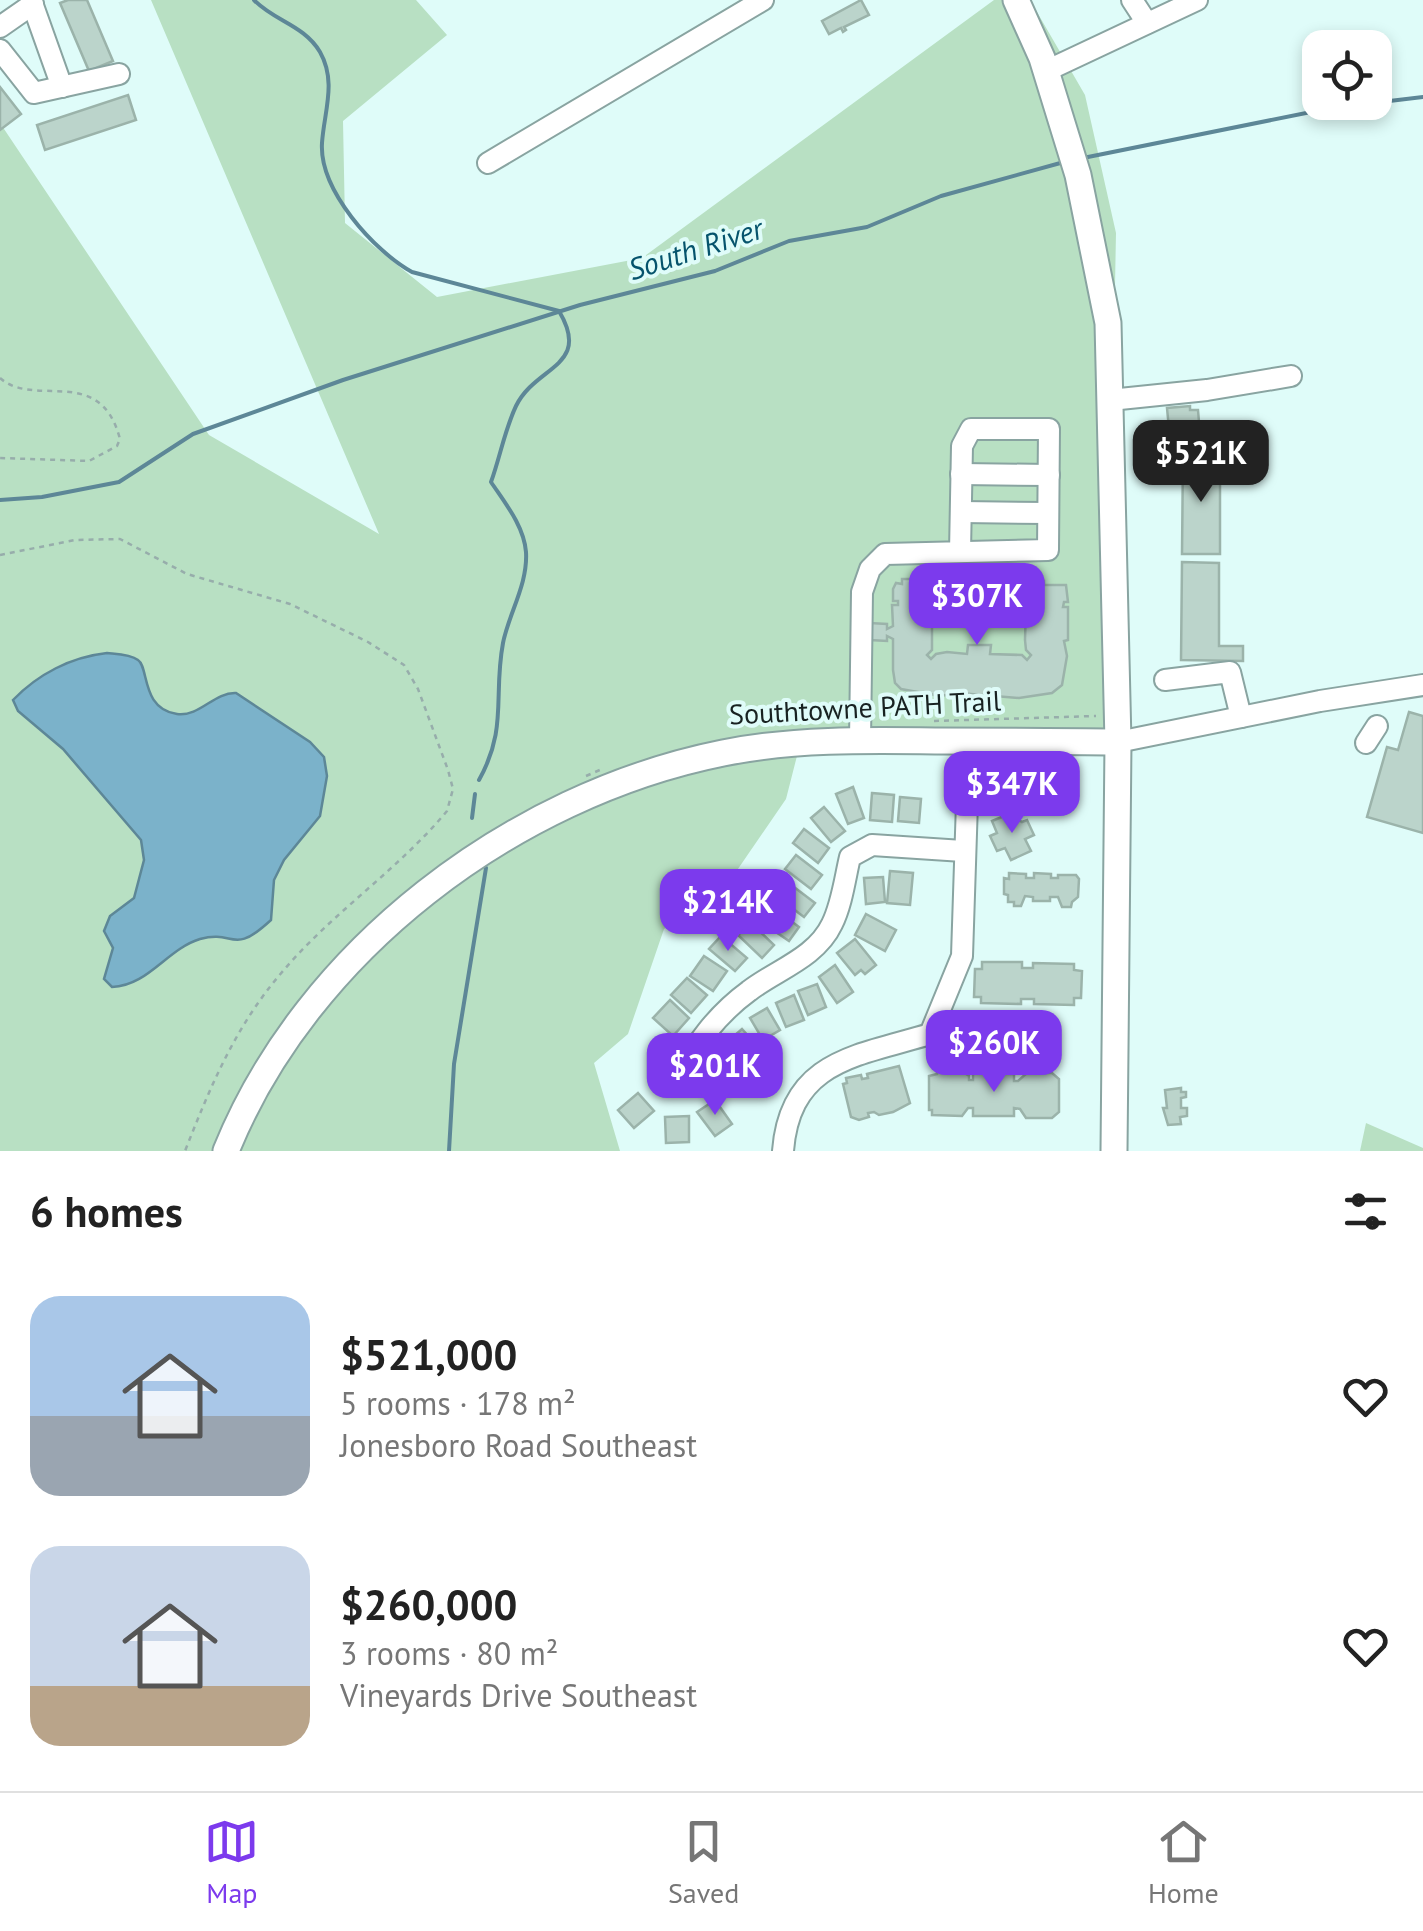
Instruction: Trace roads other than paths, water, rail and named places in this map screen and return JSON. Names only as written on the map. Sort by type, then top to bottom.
[{"type":"main road","points":[[1016,0],[1046,71],[1078,175],[1108,323],[1118,742],[1114,1151]]},
{"type":"main road","points":[[226,1151],[263,1080],[320,997],[360,952],[458,868],[583,797],[654,770],[726,752],[860,740],[1118,742]]},
{"type":"street","points":[[488,163],[763,0]]},
{"type":"street","points":[[1132,0],[1147,23]]},
{"type":"street","points":[[1046,71],[1197,0]]},
{"type":"street","points":[[0,27],[32,2],[62,88]]},
{"type":"street","points":[[0,50],[34,93],[119,74]]},
{"type":"street","points":[[1110,400],[1291,376]]},
{"type":"street","points":[[860,740],[861,604],[870,569],[885,554],[1048,550],[1049,429],[971,428],[962,446],[960,552]]},
{"type":"street","points":[[961,474],[1049,474]]},
{"type":"street","points":[[962,512],[1048,513]]},
{"type":"street","points":[[1165,680],[1230,672],[1241,717]]},
{"type":"street","points":[[1118,742],[1423,685]]},
{"type":"street","points":[[783,1151],[788,1117],[797,1096],[818,1074],[855,1056],[930,1034],[962,956],[969,741]]},
{"type":"street","points":[[676,1080],[692,1049],[718,1016],[751,989],[788,968],[831,926],[850,856],[872,845],[963,851]]},
{"type":"water","points":[[107,653],[138,660],[152,697],[165,711],[185,714],[236,693],[310,742],[324,757],[327,776],[320,816],[284,860],[274,880],[271,920],[240,940],[212,937],[188,944],[147,974],[112,987],[104,979],[113,948],[104,931],[110,916],[134,898],[144,860],[141,840],[63,749],[18,711],[13,700],[56,668]]},
{"type":"waterway","points":[[254,0],[306,35],[320,52],[329,86],[323,161],[339,199],[381,250],[412,272],[559,311],[567,329],[569,344],[565,355],[525,392],[516,406],[491,482],[522,533],[526,564],[503,643],[494,744],[479,780]]},
{"type":"waterway","name":"South River","points":[[1083,158],[1331,108],[1423,97]]},
{"type":"waterway","name":"South River","points":[[0,500],[42,497],[119,482],[193,434],[343,380],[580,305],[715,271],[789,241],[867,227],[941,196],[1064,162]]},
{"type":"waterway","points":[[472,818],[475,794]]},
{"type":"waterway","points":[[449,1151],[454,1064],[486,868]]}]
